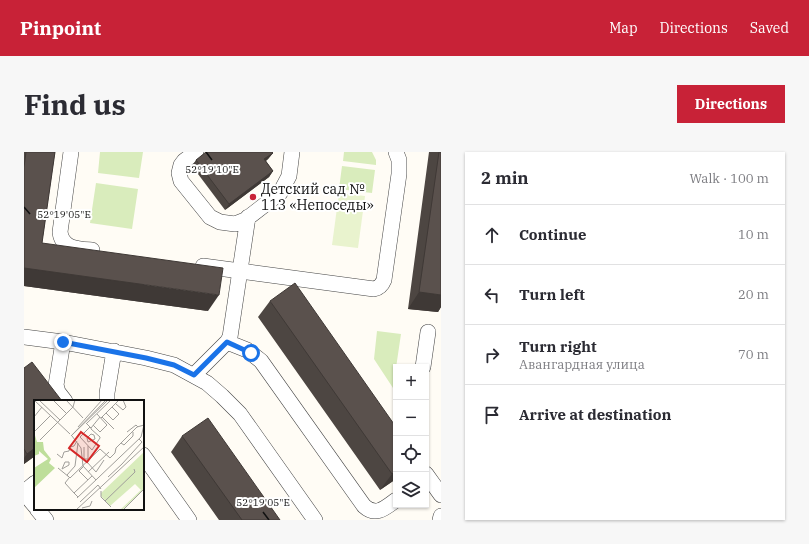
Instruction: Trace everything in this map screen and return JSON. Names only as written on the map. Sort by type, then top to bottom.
[{"type":"street","points":[[71,152],[60,232],[61,237],[66,245],[72,248],[102,252]]},
{"type":"street","points":[[196,152],[181,165],[179,173],[181,181],[205,213],[215,220],[235,224],[241,222],[276,197],[283,188],[289,176],[292,152]]},
{"type":"street","points":[[187,264],[374,289],[382,284],[384,280],[399,174],[399,160],[396,152]]},
{"type":"street","points":[[194,375],[227,342],[231,332],[248,217]]},
{"type":"street","points":[[288,278],[297,290]]},
{"type":"street","points":[[423,364],[428,332]]},
{"type":"street","points":[[24,337],[114,351],[174,365],[207,383],[240,414],[315,520]]},
{"type":"street","points":[[63,342],[56,385],[58,392],[64,400]]},
{"type":"street","points":[[227,342],[247,350],[261,361],[367,510],[376,512],[381,511],[393,502]]},
{"type":"street","points":[[107,400],[114,351]]},
{"type":"street","points":[[144,456],[189,520]]},
{"type":"street","points":[[429,480],[441,495]]},
{"type":"street","points":[[34,484],[24,492],[34,505]]},
{"type":"street","points":[[38,510],[46,520]]},
{"type":"street","points":[[440,520],[441,516]]},
{"type":"green space","points":[[100,152],[143,152],[139,178],[98,173]]},
{"type":"green space","points":[[344,152],[372,152],[376,160],[376,165],[343,161]]},
{"type":"green space","points":[[342,166],[375,170],[372,193],[339,189]]},
{"type":"green space","points":[[96,183],[138,189],[132,229],[90,223]]},
{"type":"green space","points":[[339,193],[365,196],[358,248],[332,245]]},
{"type":"green space","points":[[377,331],[401,334],[397,364],[393,364],[393,388],[374,359]]},
{"type":"building","points":[[26,152],[55,152],[42,243],[223,268],[219,295],[24,268],[24,167]]},
{"type":"building","points":[[206,152],[272,152],[273,153],[264,159],[273,171],[229,204],[196,160]]},
{"type":"building","points":[[439,152],[441,152],[441,295],[419,292]]},
{"type":"building","points":[[295,283],[393,423],[392,474],[270,301]]},
{"type":"building","points":[[32,362],[61,400],[34,400],[34,449],[27,454],[24,449],[24,368]]},
{"type":"building","points":[[208,418],[280,520],[242,520],[182,436]]},
{"type":"place","name":"Детский сад № 113 «Непоседы»","points":[[253,197]]},
{"type":"route","points":[[63,342],[114,351],[174,365],[194,375],[227,342],[251,353]]}]
